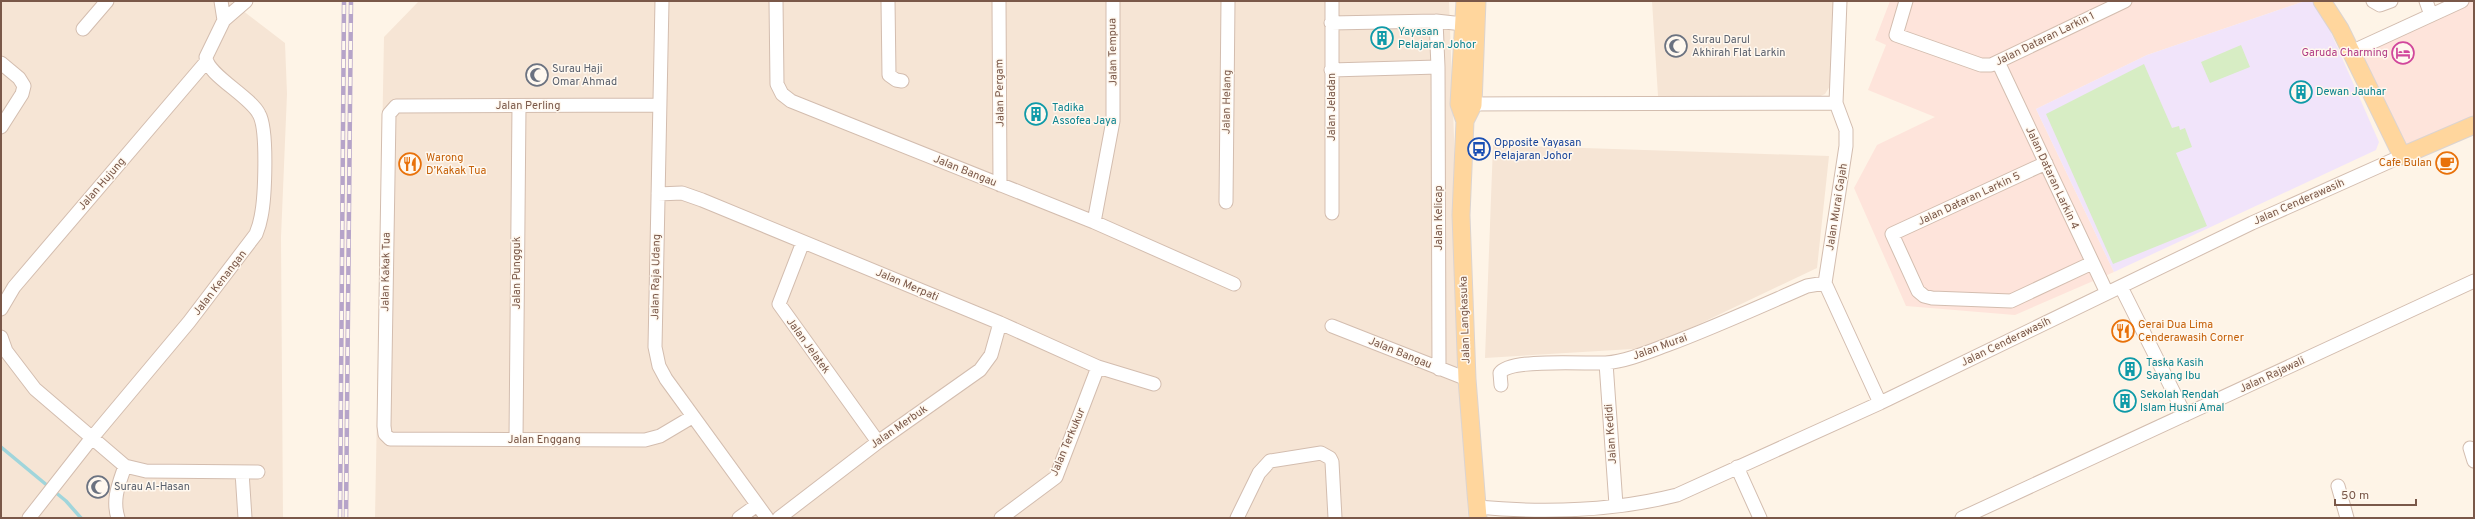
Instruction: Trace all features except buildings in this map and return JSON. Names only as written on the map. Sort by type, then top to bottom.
[{"type":"main road","points":[[2322,1],[2340,29],[2402,156]]},
{"type":"main road","points":[[2334,1],[2340,29]]},
{"type":"main road","name":"Jalan Langkasuka","points":[[1466,104],[1464,24],[1467,2]]},
{"type":"main road","name":"Jalan Langkasuka","points":[[1467,2],[1466,121],[1461,215],[1467,379],[1478,513]]},
{"type":"main road","name":"Jalan Cenderawasih","points":[[2402,156],[2474,125]]},
{"type":"street","points":[[83,28],[108,1]]},
{"type":"street","points":[[221,1],[224,20]]},
{"type":"street","points":[[206,62],[206,57],[224,20],[246,1]]},
{"type":"street","name":"Jalan Raja Udang","points":[[662,1],[655,347],[659,366],[692,417],[767,518]]},
{"type":"street","name":"Jalan Bangau","points":[[776,1],[777,84],[782,94],[791,101],[1094,222],[1234,284]]},
{"type":"street","points":[[888,1],[889,75],[896,80],[902,81]]},
{"type":"street","name":"Jalan Pergam","points":[[999,1],[1000,185]]},
{"type":"street","name":"Jalan Tempua","points":[[1094,222],[1113,121],[1113,1]]},
{"type":"street","name":"Jalan Helang","points":[[1226,202],[1228,1]]},
{"type":"street","name":"Jalan Jeladan","points":[[1332,1],[1332,212]]},
{"type":"street","name":"Jalan Murai Gajah","points":[[1825,283],[1846,146],[1846,130],[1836,103],[1840,1]]},
{"type":"street","name":"Jalan Dataran Larkin 1","points":[[1906,1],[1896,35],[1981,65],[1998,62],[2108,4],[2125,1]]},
{"type":"street","points":[[2373,1],[2380,5],[2391,1]]},
{"type":"street","points":[[2426,1],[2431,15]]},
{"type":"street","points":[[2350,52],[2462,1]]},
{"type":"street","points":[[1331,23],[1436,21],[1464,24]]},
{"type":"street","name":"Jalan Kelicap","points":[[1436,21],[1438,67],[1439,369]]},
{"type":"street","name":"Jalan Hujung","points":[[1,309],[14,286],[206,62]]},
{"type":"street","name":"Jalan Kenangan","points":[[29,518],[91,439],[189,322],[256,234],[261,217],[264,158],[262,123],[259,114],[245,97],[213,70],[206,62]]},
{"type":"street","name":"Jalan Dataran Larkin 4","points":[[1998,62],[2107,294]]},
{"type":"street","points":[[1,63],[19,78],[24,86],[22,94],[1,127]]},
{"type":"street","points":[[1331,70],[1438,67]]},
{"type":"street","points":[[1466,104],[1836,103]]},
{"type":"street","name":"Jalan Perling","points":[[396,106],[660,105]]},
{"type":"street","name":"Jalan Kakak Tua","points":[[390,439],[385,434],[384,411],[389,114],[396,106]]},
{"type":"street","name":"Jalan Pungguk","points":[[516,439],[519,106]]},
{"type":"street","name":"Jalan Cenderawasih","points":[[1478,513],[1616,505],[1648,502],[1677,495],[1880,403],[2252,223],[2402,156]]},
{"type":"street","name":"Jalan Dataran Larkin 5","points":[[2046,163],[1892,234],[1918,291],[1924,296],[1932,298],[2011,300],[2092,263]]},
{"type":"street","name":"Jalan Merpati","points":[[658,194],[682,193],[696,198],[1000,323],[1098,367],[1154,384]]},
{"type":"street","name":"Jalan Jelatek","points":[[803,242],[779,304],[878,442]]},
{"type":"street","name":"Jalan Rajawali","points":[[1962,518],[2474,281]]},
{"type":"street","points":[[1825,283],[1880,403]]},
{"type":"street","name":"Jalan Murai","points":[[1501,385],[1500,371],[1516,366],[1567,362],[1606,363],[1635,357],[1690,337],[1807,286],[1825,283]]},
{"type":"street","points":[[2121,287],[2185,415]]},
{"type":"street","name":"Jalan Merbuk","points":[[778,518],[878,442],[980,370],[991,355],[1000,323]]},
{"type":"street","name":"Jalan Bangau","points":[[1332,326],[1467,379]]},
{"type":"street","points":[[1,337],[6,351],[35,389],[91,439],[125,466],[146,471],[258,472]]},
{"type":"street","name":"Jalan Kedidi","points":[[1606,363],[1616,505]]},
{"type":"street","name":"Jalan Terkukur","points":[[1001,518],[1056,477],[1098,367]]},
{"type":"street","name":"Jalan Enggang","points":[[390,439],[645,440],[660,436],[692,417]]},
{"type":"street","points":[[2470,448],[2474,461]]},
{"type":"street","points":[[1237,518],[1264,464],[1276,459],[1321,453],[1330,458],[1335,518]]},
{"type":"street","points":[[118,518],[115,508],[116,490],[125,466]]},
{"type":"street","points":[[1737,467],[1760,518]]},
{"type":"street","points":[[242,472],[245,518]]},
{"type":"street","points":[[2338,486],[2347,518]]},
{"type":"street","points":[[739,518],[756,505]]},
{"type":"street","name":"Jalan Cenderawasih","points":[[1497,518],[1526,511]]},
{"type":"shaded area","points":[[1,1],[230,1],[285,43],[287,94],[281,237],[283,518],[1,518]]},
{"type":"shaded area","points":[[1449,1],[1468,518],[375,518],[384,37],[418,2]]},
{"type":"shaded area","points":[[1652,1],[1834,1],[1830,86],[1825,94],[1816,98],[1658,96]]},
{"type":"shaded area","points":[[1890,1],[2305,1],[2147,55],[2036,109],[2114,272],[2015,315],[1906,306],[1854,188],[1877,145],[1935,117],[1868,90],[1886,45],[1875,40]]},
{"type":"shaded area","points":[[2305,1],[2317,1],[2379,142],[2376,150],[2114,272],[2036,109],[2147,55]]},
{"type":"shaded area","points":[[2470,1],[2474,1],[2474,118],[2406,148],[2358,52]]},
{"type":"shaded area","points":[[1493,145],[1829,156],[1817,268],[1649,348],[1485,358]]},
{"type":"green space","points":[[2241,45],[2250,67],[2210,83],[2201,62]]},
{"type":"green space","points":[[2144,64],[2172,128],[2179,126],[2180,130],[2185,128],[2192,147],[2176,153],[2207,226],[2113,264],[2046,114]]},
{"type":"waterway","points":[[1,447],[66,501],[81,518]]},
{"type":"railway","points":[[340,518],[344,1]]},
{"type":"railway","points":[[346,518],[351,1]]},
{"type":"place","name":"Yayasan Pelajaran Johor","points":[[1382,38]]},
{"type":"place","name":"Surau Darul Akhirah Flat Larkin","points":[[1676,46]]},
{"type":"place","name":"Garuda Charming","points":[[2403,53]]},
{"type":"place","name":"Surau Haji Omar Ahmad","points":[[537,75]]},
{"type":"place","name":"Dewan Jauhar","points":[[2301,92]]},
{"type":"place","name":"Tadika Assofea Jaya","points":[[1036,114]]},
{"type":"place","name":"Opposite Yayasan Pelajaran Johor","points":[[1479,149]]},
{"type":"place","name":"Cafe Bulan","points":[[2447,163]]},
{"type":"place","name":"Warong D’Kakak Tua","points":[[410,164]]},
{"type":"place","name":"Gerai Dua Lima Cenderawasih Corner","points":[[2123,331]]},
{"type":"place","name":"Taska Kasih Sayang Ibu","points":[[2130,369]]},
{"type":"place","name":"Sekolah Rendah Islam Husni Amal","points":[[2125,401]]},
{"type":"place","name":"Surau Al-Hasan","points":[[98,487]]}]
